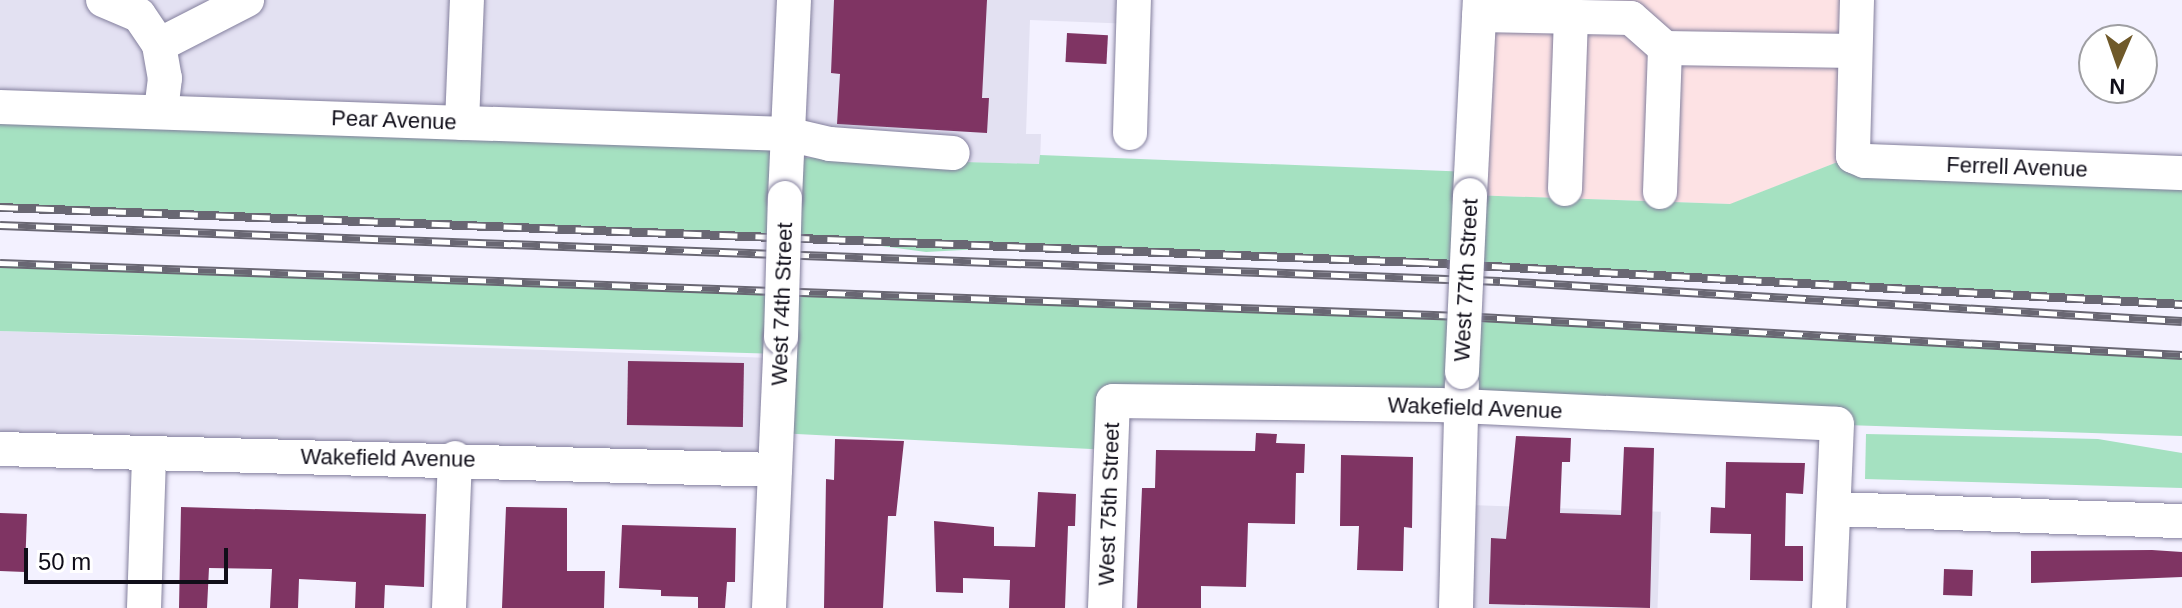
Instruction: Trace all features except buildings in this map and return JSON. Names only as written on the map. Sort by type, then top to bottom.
[{"type":"street","points":[[103,0],[139,15],[159,45],[165,78],[161,112]]},
{"type":"street","points":[[159,45],[247,0]]},
{"type":"street","points":[[462,123],[467,0]]},
{"type":"street","name":"West 74th Street","points":[[769,608],[794,0]]},
{"type":"street","points":[[1130,133],[1134,0]]},
{"type":"street","points":[[1479,8],[1571,17],[1631,18],[1665,48],[1855,51],[1857,0]]},
{"type":"street","name":"West 77th Street","points":[[1456,608],[1462,372],[1479,8]]},
{"type":"street","points":[[1565,189],[1571,17]]},
{"type":"street","points":[[1660,192],[1665,48]]},
{"type":"street","name":"Ferrell Avenue","points":[[1855,51],[1853,156],[1865,161],[2182,173]]},
{"type":"street","name":"Pear Avenue","points":[[0,107],[787,134],[830,144],[953,153]]},
{"type":"street","name":"Wakefield Avenue","points":[[1113,401],[1462,406],[1837,424],[1834,509]]},
{"type":"street","name":"West 75th Street","points":[[1105,608],[1113,401]]},
{"type":"street","name":"Wakefield Avenue","points":[[0,449],[455,458],[775,470]]},
{"type":"street","points":[[144,608],[149,454]]},
{"type":"street","points":[[449,608],[455,458]]},
{"type":"street","points":[[1829,608],[1834,509],[2182,521]]},
{"type":"shaded area","points":[[0,0],[1134,0],[1134,24],[1030,20],[1026,134],[1041,134],[1040,164],[786,157],[0,107]]},
{"type":"shaded area","points":[[1480,0],[1857,0],[1853,156],[1731,204],[1470,195]]},
{"type":"shaded area","points":[[0,331],[780,358],[775,476],[0,449]]},
{"type":"shaded area","points":[[1470,505],[1661,512],[1658,608],[1466,608]]},
{"type":"green space","points":[[0,107],[787,134],[787,157],[1039,164],[1040,155],[1471,172],[1470,195],[1730,204],[1853,156],[2182,173],[2182,304],[1420,262],[1020,247],[926,252],[837,240],[0,207]]},
{"type":"green space","points":[[0,263],[1461,316],[2182,355],[2182,436],[1114,401],[1111,450],[777,433],[780,354],[0,331]]},
{"type":"green space","points":[[1866,434],[2098,439],[2182,453],[2182,488],[1865,479]]},
{"type":"railway","points":[[0,207],[1420,262],[2182,304]]},
{"type":"railway","points":[[0,225],[1500,281],[2182,321]]},
{"type":"railway","points":[[0,263],[1461,316],[2182,355]]}]
